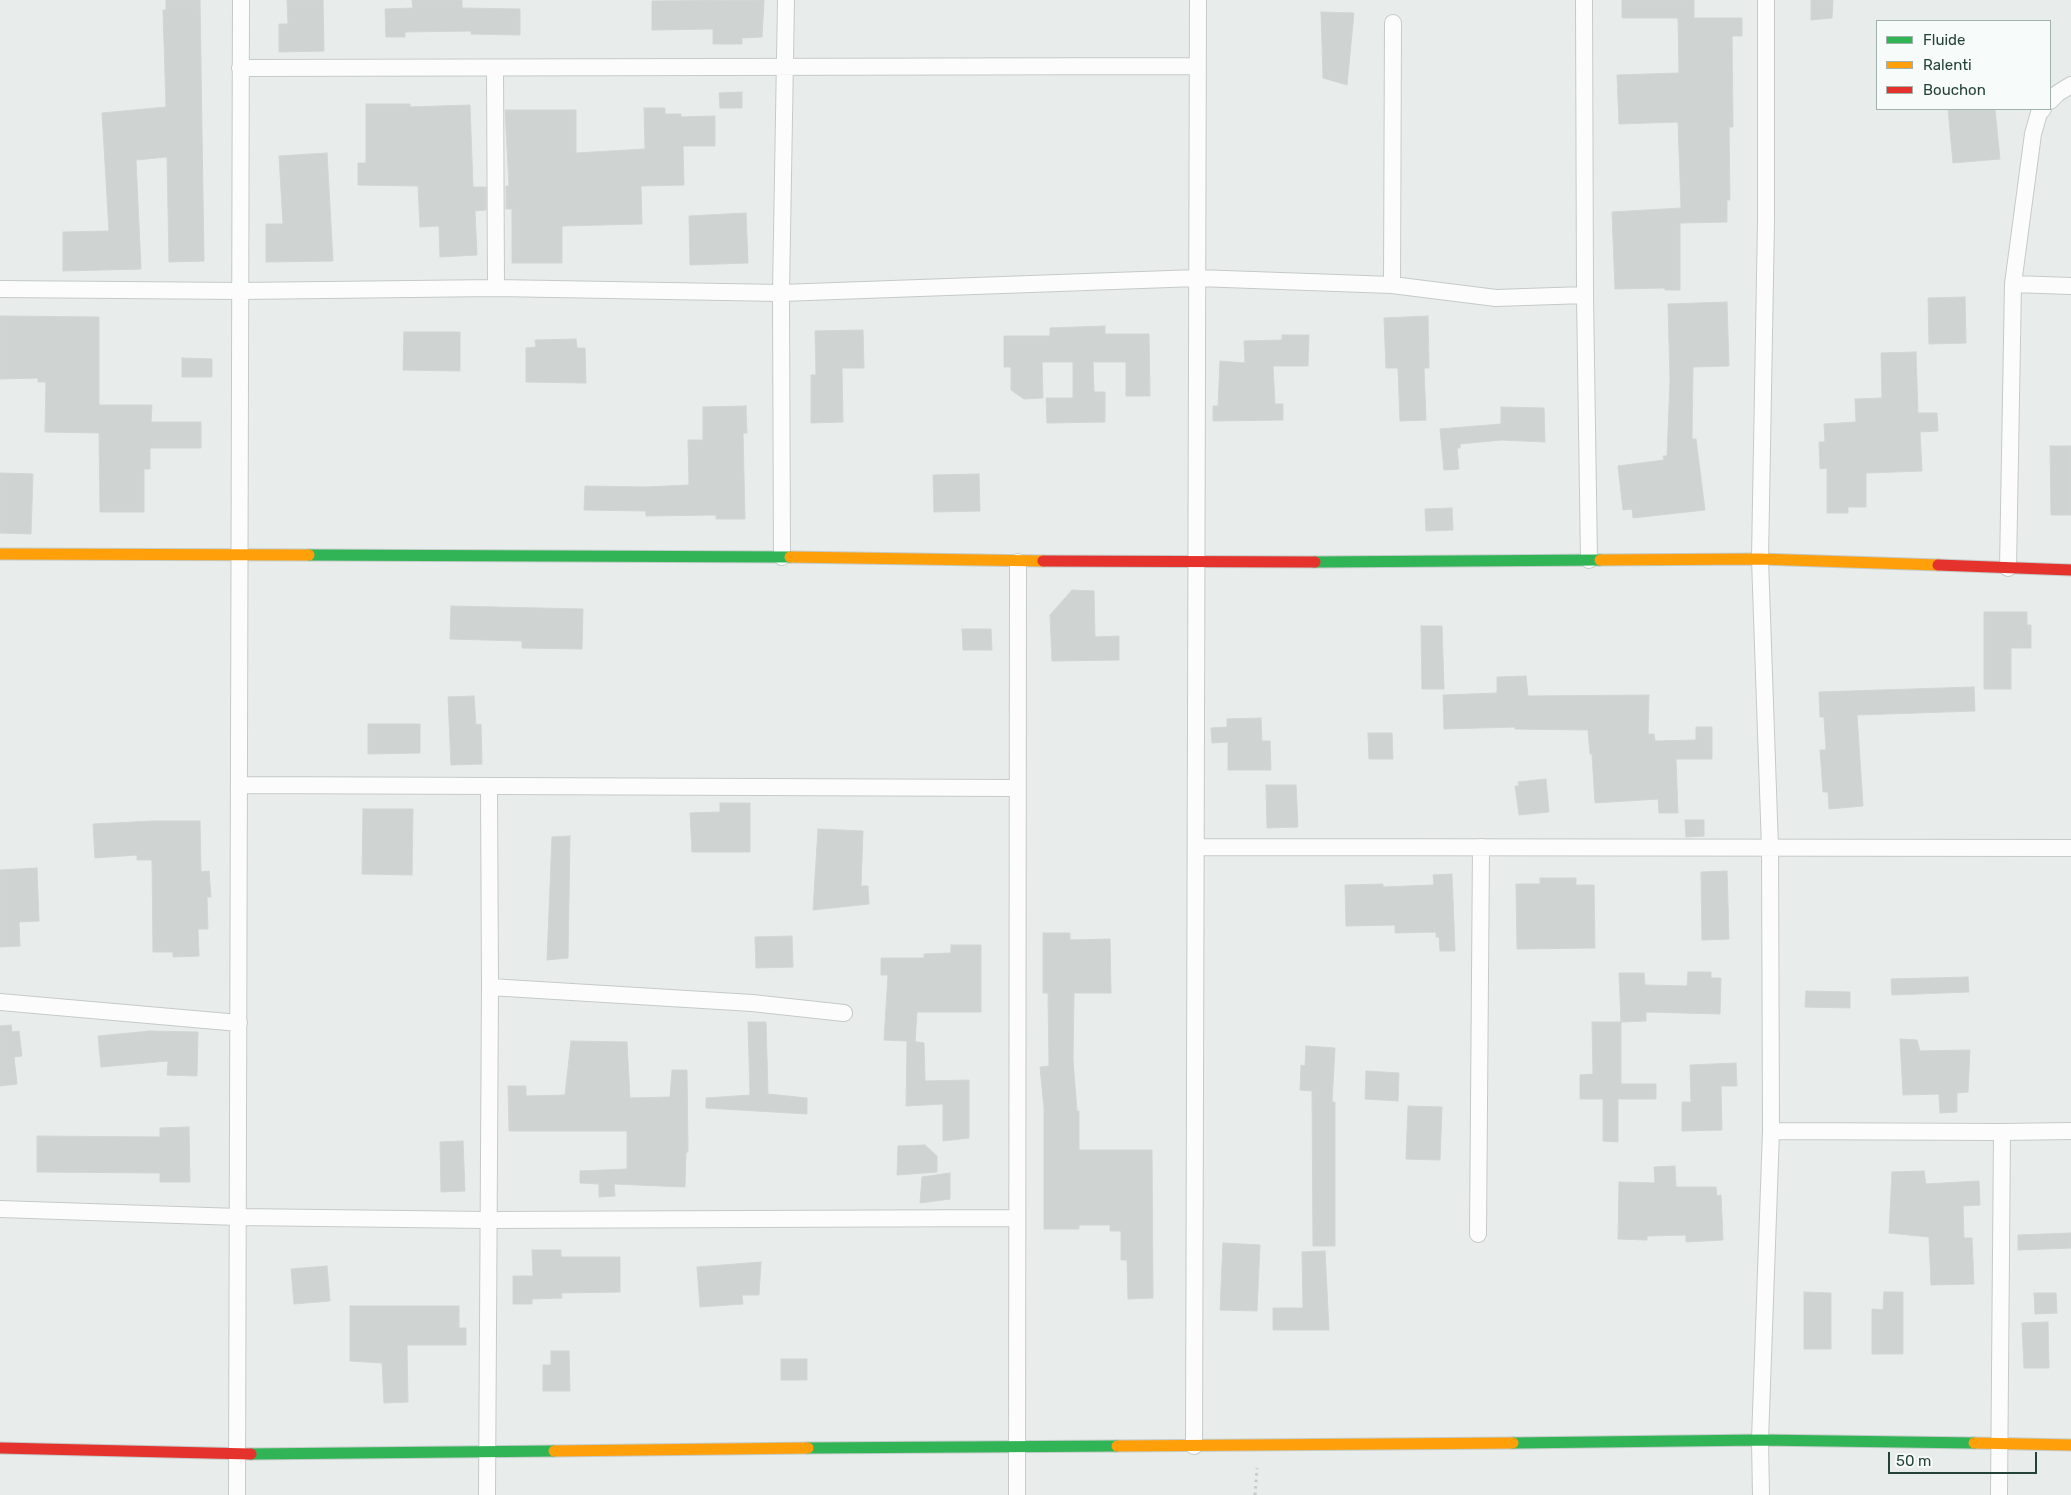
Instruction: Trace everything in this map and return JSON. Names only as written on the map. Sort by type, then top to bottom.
[{"type":"street","points":[[237,1495],[240,0]]},
{"type":"street","points":[[782,557],[781,293],[786,0]]},
{"type":"street","points":[[1194,1446],[1198,0]]},
{"type":"street","points":[[1584,0],[1585,295],[1589,560]]},
{"type":"street","points":[[1761,1495],[1760,1440],[1771,1131],[1770,848],[1760,559],[1766,221],[1766,0]]},
{"type":"street","points":[[1392,23],[1392,285]]},
{"type":"street","points":[[240,68],[1198,66]]},
{"type":"street","points":[[495,68],[496,288]]},
{"type":"street","points":[[2051,100],[2071,85]]},
{"type":"street","points":[[2008,568],[2013,284],[2032,134],[2039,113],[2042,110]]},
{"type":"street","points":[[0,289],[240,291],[496,288],[781,293],[1197,278],[1392,285],[1496,298],[1585,295]]},
{"type":"street","points":[[2013,284],[2071,286]]},
{"type":"street","points":[[0,554],[782,557],[1018,562],[1196,563],[1760,559],[2071,570]]},
{"type":"street","points":[[1017,1495],[1018,562]]},
{"type":"street","points":[[238,785],[1018,788]]},
{"type":"street","points":[[486,1495],[490,987],[489,786]]},
{"type":"street","points":[[1196,847],[2071,848]]},
{"type":"street","points":[[1478,1234],[1480,848]]},
{"type":"street","points":[[490,987],[752,1003],[844,1012]]},
{"type":"street","points":[[0,1002],[239,1023]]},
{"type":"street","points":[[1771,1131],[2002,1132],[2071,1130]]},
{"type":"street","points":[[1999,1495],[2002,1132]]},
{"type":"street","points":[[0,1209],[238,1217],[487,1220],[1016,1218]]},
{"type":"street","points":[[0,1448],[237,1454],[1016,1446],[1257,1447],[1760,1440],[2071,1445]]},
{"type":"path","points":[[1256,1495],[1257,1447]]},
{"type":"building","points":[[166,0],[200,0],[204,261],[169,262],[167,157],[136,160],[141,269],[63,271],[63,232],[109,231],[102,113],[166,107],[163,10],[166,10]]},
{"type":"building","points":[[287,0],[323,0],[324,51],[279,52],[279,24],[288,24]]},
{"type":"building","points":[[412,0],[462,0],[462,8],[520,9],[520,35],[471,34],[471,31],[405,32],[405,37],[386,37],[385,9],[413,8]]},
{"type":"building","points":[[764,0],[762,37],[742,38],[742,44],[713,44],[713,29],[652,30],[652,1]]},
{"type":"building","points":[[1622,0],[1694,0],[1694,18],[1742,18],[1742,36],[1732,36],[1733,127],[1729,127],[1730,200],[1727,200],[1727,222],[1680,223],[1680,290],[1665,290],[1665,288],[1615,289],[1612,212],[1681,208],[1678,122],[1619,124],[1617,75],[1679,73],[1678,18],[1622,18]]},
{"type":"building","points":[[1811,0],[1833,0],[1832,18],[1811,20]]},
{"type":"building","points":[[1321,12],[1354,13],[1347,85],[1323,78]]},
{"type":"building","points":[[742,92],[742,108],[720,108],[719,93]]},
{"type":"building","points":[[366,104],[410,104],[410,107],[470,105],[473,187],[486,187],[486,210],[475,211],[477,255],[440,257],[439,226],[420,227],[418,186],[358,185],[358,163],[366,163]]},
{"type":"building","points":[[644,108],[665,108],[665,114],[681,114],[681,117],[715,116],[715,146],[683,146],[684,185],[641,186],[642,224],[562,226],[562,263],[512,263],[512,209],[506,209],[506,186],[509,186],[505,110],[576,110],[576,153],[645,149]]},
{"type":"building","points":[[1948,110],[1995,110],[2000,159],[1953,163]]},
{"type":"building","points":[[327,153],[333,261],[266,262],[266,224],[283,224],[279,156]]},
{"type":"building","points":[[746,213],[748,263],[690,265],[689,216]]},
{"type":"building","points":[[1965,297],[1966,343],[1929,344],[1928,298]]},
{"type":"building","points":[[1727,302],[1729,366],[1693,367],[1692,439],[1696,439],[1705,510],[1633,518],[1632,509],[1623,510],[1618,466],[1664,460],[1663,456],[1667,456],[1670,380],[1668,304]]},
{"type":"building","points":[[0,316],[99,317],[99,405],[152,405],[151,422],[201,422],[201,448],[150,448],[150,469],[144,469],[144,512],[100,512],[99,433],[45,432],[46,382],[38,382],[38,378],[0,379]]},
{"type":"building","points":[[1428,316],[1429,368],[1424,368],[1426,420],[1400,421],[1398,368],[1386,368],[1384,318]]},
{"type":"building","points":[[1105,326],[1105,334],[1149,334],[1150,396],[1126,396],[1126,362],[1093,362],[1094,392],[1105,392],[1105,422],[1047,423],[1046,398],[1073,398],[1073,362],[1042,362],[1043,398],[1024,399],[1011,390],[1011,367],[1004,367],[1004,336],[1050,336],[1050,328]]},
{"type":"building","points":[[863,330],[864,368],[842,368],[843,422],[811,423],[811,375],[816,375],[815,331]]},
{"type":"building","points":[[404,332],[460,332],[460,371],[403,370]]},
{"type":"building","points":[[1282,335],[1309,335],[1308,366],[1273,366],[1275,404],[1283,404],[1283,420],[1213,421],[1213,406],[1218,406],[1220,361],[1245,363],[1244,341],[1282,340]]},
{"type":"building","points":[[576,339],[577,348],[585,348],[586,383],[526,382],[526,348],[536,347],[535,340]]},
{"type":"building","points":[[1916,352],[1918,413],[1937,413],[1938,431],[1920,432],[1922,471],[1866,473],[1866,507],[1848,507],[1848,513],[1827,513],[1827,468],[1820,469],[1819,442],[1825,442],[1824,424],[1856,422],[1855,399],[1882,398],[1881,353]]},
{"type":"building","points":[[182,358],[212,359],[212,377],[182,377]]},
{"type":"building","points":[[746,406],[747,433],[743,433],[745,519],[716,519],[716,515],[646,516],[646,511],[584,510],[585,486],[646,487],[689,485],[688,440],[703,440],[703,407]]},
{"type":"building","points":[[1501,407],[1544,408],[1545,442],[1501,440],[1460,444],[1460,448],[1457,448],[1459,469],[1444,470],[1440,429],[1501,424]]},
{"type":"building","points":[[2050,446],[2071,446],[2071,515],[2051,515]]},
{"type":"building","points":[[0,473],[33,474],[31,534],[0,533]]},
{"type":"building","points":[[979,474],[980,511],[934,512],[933,475]]},
{"type":"building","points":[[1452,508],[1453,530],[1426,531],[1425,509]]},
{"type":"building","points":[[1072,590],[1094,591],[1095,637],[1119,636],[1119,660],[1052,661],[1050,615]]},
{"type":"building","points":[[451,606],[583,609],[582,649],[522,648],[522,641],[450,639]]},
{"type":"building","points":[[1984,612],[2027,612],[2027,625],[2031,625],[2031,648],[2011,648],[2011,689],[1984,689]]},
{"type":"building","points":[[1421,626],[1442,626],[1444,689],[1422,689]]},
{"type":"building","points":[[962,629],[991,629],[992,650],[963,650]]},
{"type":"building","points":[[1526,676],[1528,696],[1649,695],[1648,734],[1654,734],[1655,741],[1696,740],[1696,727],[1712,727],[1712,759],[1676,759],[1678,813],[1659,813],[1658,799],[1595,803],[1592,754],[1590,754],[1588,730],[1515,729],[1515,727],[1444,729],[1443,695],[1497,693],[1497,677]]},
{"type":"building","points":[[1974,687],[1975,711],[1857,715],[1863,806],[1829,809],[1828,792],[1823,792],[1820,750],[1826,750],[1824,717],[1820,717],[1819,692]]},
{"type":"building","points":[[474,696],[476,725],[481,724],[482,764],[451,765],[448,697]]},
{"type":"building","points":[[1261,718],[1262,741],[1270,741],[1271,770],[1228,770],[1228,742],[1212,743],[1211,728],[1227,727],[1227,719]]},
{"type":"building","points":[[368,724],[420,724],[420,753],[368,754]]},
{"type":"building","points":[[1368,733],[1392,733],[1393,759],[1369,759]]},
{"type":"building","points":[[1546,779],[1549,812],[1519,815],[1515,786],[1519,786],[1518,782]]},
{"type":"building","points":[[1266,785],[1296,785],[1298,827],[1267,828]]},
{"type":"building","points":[[720,803],[750,803],[750,852],[692,852],[690,813],[720,812]]},
{"type":"building","points":[[363,809],[413,809],[412,875],[362,874]]},
{"type":"building","points":[[1685,820],[1704,820],[1704,836],[1686,837]]},
{"type":"building","points":[[200,821],[201,872],[209,871],[211,897],[207,897],[208,929],[198,929],[199,956],[173,957],[173,952],[153,952],[152,860],[137,860],[137,855],[95,858],[93,824]]},
{"type":"building","points":[[818,829],[863,831],[861,886],[868,886],[869,904],[813,910]]},
{"type":"building","points":[[570,836],[568,958],[547,960],[552,837]]},
{"type":"building","points":[[37,868],[39,921],[19,922],[20,946],[0,947],[0,870]]},
{"type":"building","points":[[1727,871],[1729,939],[1702,940],[1701,872]]},
{"type":"building","points":[[1452,874],[1455,951],[1440,951],[1439,937],[1436,937],[1436,932],[1395,933],[1395,925],[1346,926],[1345,885],[1383,884],[1383,887],[1434,885],[1433,875]]},
{"type":"building","points":[[1540,878],[1576,878],[1576,885],[1594,885],[1595,948],[1517,949],[1516,884],[1540,884]]},
{"type":"building","points":[[1043,933],[1070,933],[1070,940],[1110,939],[1111,993],[1074,993],[1073,1060],[1077,1111],[1079,1111],[1079,1150],[1152,1150],[1153,1298],[1128,1299],[1127,1260],[1121,1260],[1121,1231],[1110,1231],[1110,1225],[1079,1225],[1079,1229],[1044,1229],[1044,1108],[1040,1067],[1049,1066],[1048,993],[1043,993]]},
{"type":"building","points":[[792,936],[793,967],[756,968],[755,937]]},
{"type":"building","points":[[951,945],[981,945],[981,1012],[917,1012],[915,1042],[924,1043],[925,1081],[969,1080],[969,1138],[943,1141],[943,1104],[906,1106],[907,1041],[884,1040],[888,975],[881,975],[881,958],[924,958],[924,954],[951,953]]},
{"type":"building","points":[[1688,972],[1711,972],[1711,978],[1721,978],[1720,1014],[1646,1012],[1646,1021],[1621,1022],[1619,973],[1644,973],[1645,985],[1687,986]]},
{"type":"building","points":[[1968,977],[1969,992],[1892,995],[1891,979]]},
{"type":"building","points":[[1806,991],[1850,992],[1850,1008],[1805,1007]]},
{"type":"building","points":[[748,1022],[766,1022],[768,1094],[807,1098],[807,1114],[706,1108],[706,1098],[750,1095]]},
{"type":"building","points":[[1592,1022],[1621,1022],[1621,1084],[1656,1084],[1656,1099],[1618,1099],[1618,1142],[1603,1141],[1603,1099],[1580,1099],[1580,1075],[1593,1074]]},
{"type":"building","points":[[11,1025],[12,1032],[19,1031],[22,1056],[14,1057],[17,1084],[0,1086],[0,1026]]},
{"type":"building","points":[[150,1031],[198,1032],[197,1076],[167,1075],[168,1061],[101,1067],[98,1036]]},
{"type":"building","points":[[1900,1039],[1917,1040],[1920,1051],[1970,1050],[1968,1092],[1957,1093],[1957,1112],[1940,1113],[1939,1094],[1903,1095]]},
{"type":"building","points":[[571,1041],[627,1042],[630,1098],[670,1097],[672,1070],[687,1070],[688,1152],[686,1152],[685,1187],[614,1184],[615,1196],[599,1197],[599,1184],[580,1183],[580,1171],[627,1169],[627,1131],[509,1131],[508,1086],[526,1086],[526,1096],[565,1095]]},
{"type":"building","points":[[1306,1046],[1335,1048],[1332,1102],[1335,1102],[1335,1246],[1313,1246],[1312,1091],[1300,1090],[1301,1065],[1305,1066]]},
{"type":"building","points":[[1736,1063],[1737,1086],[1721,1086],[1722,1130],[1682,1131],[1682,1102],[1691,1102],[1690,1065]]},
{"type":"building","points":[[1366,1071],[1399,1073],[1398,1101],[1365,1099]]},
{"type":"building","points":[[1408,1106],[1442,1107],[1440,1160],[1406,1159]]},
{"type":"building","points":[[189,1127],[190,1182],[160,1182],[160,1173],[37,1172],[37,1136],[160,1137],[160,1128]]},
{"type":"building","points":[[463,1141],[465,1191],[441,1192],[440,1142]]},
{"type":"building","points":[[925,1145],[937,1156],[937,1172],[897,1175],[898,1146]]},
{"type":"building","points":[[1675,1166],[1676,1187],[1716,1187],[1717,1196],[1721,1195],[1723,1240],[1686,1242],[1686,1235],[1647,1236],[1647,1240],[1618,1239],[1619,1182],[1655,1183],[1654,1167]]},
{"type":"building","points":[[1924,1171],[1926,1184],[1979,1181],[1980,1205],[1963,1206],[1964,1238],[1972,1238],[1974,1284],[1931,1285],[1929,1237],[1889,1233],[1892,1172]]},
{"type":"building","points":[[950,1173],[950,1199],[920,1203],[922,1177]]},
{"type":"building","points":[[2071,1233],[2071,1248],[2018,1250],[2018,1235]]},
{"type":"building","points":[[1223,1243],[1260,1245],[1257,1311],[1220,1310]]},
{"type":"building","points":[[532,1250],[561,1250],[561,1257],[620,1257],[620,1292],[561,1293],[562,1298],[532,1299],[532,1304],[513,1304],[513,1276],[533,1276]]},
{"type":"building","points":[[1325,1251],[1329,1330],[1273,1330],[1273,1308],[1303,1308],[1302,1252]]},
{"type":"building","points":[[761,1262],[759,1295],[742,1295],[743,1304],[700,1307],[697,1267]]},
{"type":"building","points":[[327,1266],[330,1301],[294,1304],[291,1269]]},
{"type":"building","points":[[1804,1292],[1831,1293],[1831,1349],[1804,1349]]},
{"type":"building","points":[[1884,1292],[1903,1292],[1903,1354],[1872,1354],[1872,1309],[1883,1310]]},
{"type":"building","points":[[2034,1293],[2056,1293],[2057,1313],[2035,1314]]},
{"type":"building","points":[[350,1306],[459,1306],[459,1328],[466,1328],[466,1345],[407,1345],[408,1402],[384,1403],[382,1363],[350,1361]]},
{"type":"building","points":[[2048,1322],[2049,1368],[2024,1368],[2022,1323]]},
{"type":"building","points":[[551,1351],[569,1351],[570,1391],[543,1391],[543,1365],[551,1365]]},
{"type":"building","points":[[781,1359],[807,1359],[807,1380],[781,1380]]},
{"type":"traffic: fast","points":[[309,555],[790,557]]},
{"type":"traffic: fast","points":[[1315,562],[1600,560]]},
{"type":"traffic: fast","points":[[1513,1443],[1760,1440],[1974,1443]]},
{"type":"traffic: fast","points":[[808,1448],[1117,1446]]},
{"type":"traffic: fast","points":[[251,1454],[554,1451]]},
{"type":"traffic: slow","points":[[0,554],[309,555]]},
{"type":"traffic: slow","points":[[790,557],[1043,561]]},
{"type":"traffic: slow","points":[[1600,560],[1760,559],[1938,565]]},
{"type":"traffic: slow","points":[[1117,1446],[1513,1443]]},
{"type":"traffic: slow","points":[[1974,1443],[2071,1445]]},
{"type":"traffic: slow","points":[[554,1451],[808,1448]]},
{"type":"traffic: jam","points":[[1043,561],[1315,562]]},
{"type":"traffic: jam","points":[[1938,565],[2071,570]]},
{"type":"traffic: jam","points":[[0,1448],[251,1454]]}]
